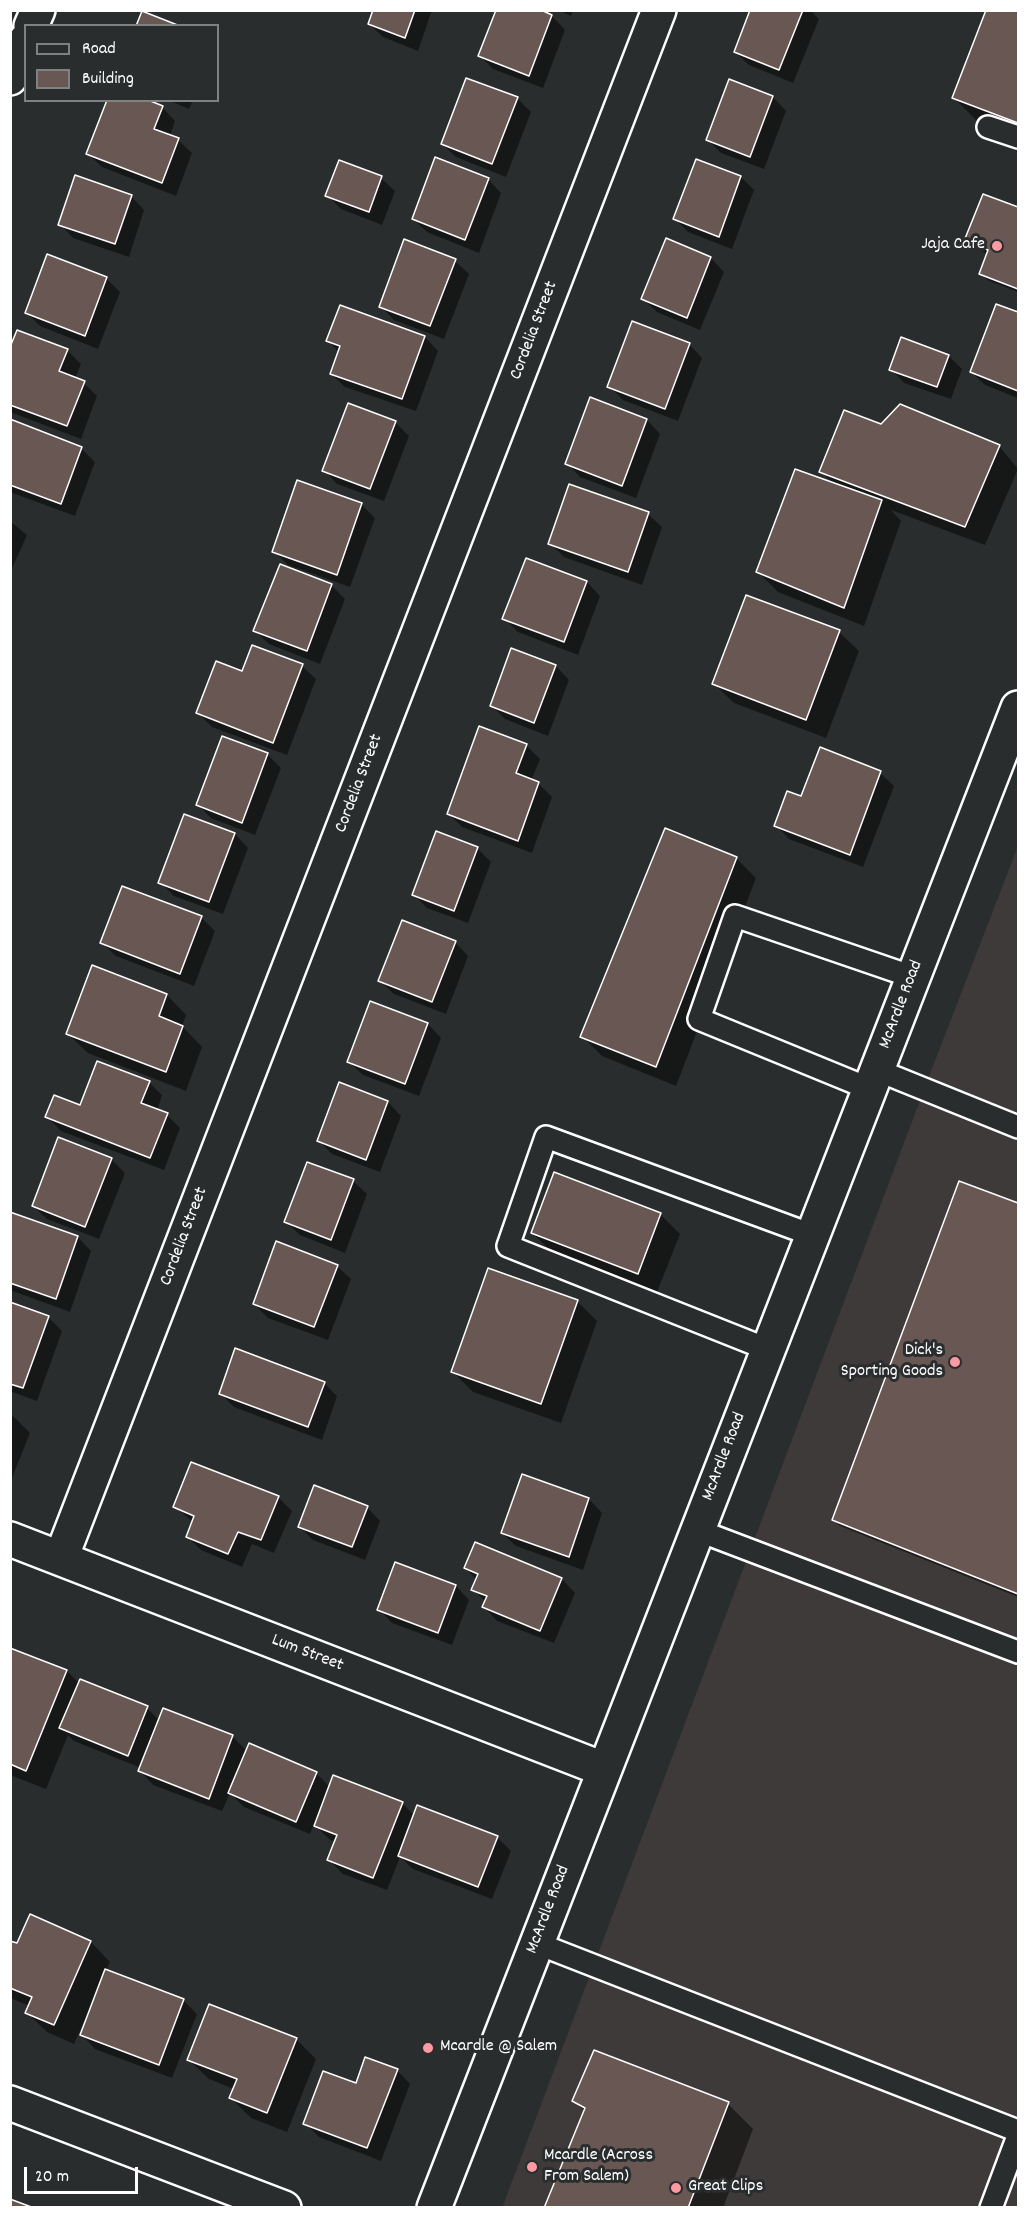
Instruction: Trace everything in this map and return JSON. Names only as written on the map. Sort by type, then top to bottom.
[{"type":"street","name":"Cordelia Street","points":[[61,1558],[659,10]]},
{"type":"street","points":[[10,78],[24,45]]},
{"type":"street","name":"McArdle Road","points":[[434,2208],[767,1349],[1015,725]]},
{"type":"street","name":"Lum Street","points":[[10,1539],[603,1770]]},
{"type":"street","points":[[10,2103],[284,2208]]},
{"type":"lane","points":[[988,127],[1018,137]]},
{"type":"lane","points":[[913,977],[735,916],[699,1019],[873,1080],[1018,1127]]},
{"type":"lane","points":[[767,1349],[508,1246],[546,1137],[812,1235]]},
{"type":"lane","points":[[697,1530],[1018,1652]]},
{"type":"lane","points":[[536,1943],[1018,2131]]},
{"type":"lane","points":[[991,2208],[1018,2136]]},
{"type":"shaded area","points":[[1018,846],[1018,2207],[502,2208],[933,1066]]},
{"type":"building","points":[[373,10],[415,10],[405,38],[368,24]]},
{"type":"building","points":[[496,10],[541,10],[552,15],[529,76],[478,56]]},
{"type":"building","points":[[750,10],[803,10],[779,70],[734,52]]},
{"type":"building","points":[[986,10],[1018,10],[1018,123],[952,98]]},
{"type":"building","points":[[142,11],[175,24],[137,24]]},
{"type":"building","points":[[466,78],[518,97],[492,164],[441,144]]},
{"type":"building","points":[[729,79],[773,96],[750,157],[706,140]]},
{"type":"building","points":[[106,102],[153,102],[163,106],[154,129],[179,138],[162,183],[86,154]]},
{"type":"building","points":[[435,157],[489,178],[465,240],[412,219]]},
{"type":"building","points":[[696,159],[741,176],[719,237],[673,219]]},
{"type":"building","points":[[339,160],[382,176],[369,212],[325,196]]},
{"type":"building","points":[[75,175],[132,195],[115,244],[58,225]]},
{"type":"building","name":"Jaja Cafe","points":[[983,194],[1018,207],[1018,289],[979,274],[988,250],[964,241]]},
{"type":"building","points":[[666,238],[711,257],[687,318],[641,299]]},
{"type":"building","points":[[404,239],[456,259],[430,326],[379,307]]},
{"type":"building","points":[[47,254],[107,277],[85,336],[25,313]]},
{"type":"building","points":[[996,304],[1018,312],[1018,391],[970,372]]},
{"type":"building","points":[[340,305],[425,336],[402,399],[330,374],[340,346],[326,341]]},
{"type":"building","points":[[632,321],[690,343],[665,409],[607,387]]},
{"type":"building","points":[[17,330],[68,349],[59,371],[85,381],[67,426],[10,405],[10,347]]},
{"type":"building","points":[[901,337],[949,355],[937,387],[889,370]]},
{"type":"building","points":[[590,397],[647,419],[622,486],[565,464]]},
{"type":"building","points":[[348,403],[396,421],[370,489],[322,471]]},
{"type":"building","points":[[900,404],[1000,445],[965,527],[819,472],[844,410],[881,424]]},
{"type":"building","points":[[10,419],[82,447],[61,504],[10,485]]},
{"type":"building","points":[[795,469],[882,500],[844,608],[756,572]]},
{"type":"building","points":[[297,480],[362,503],[337,575],[272,552]]},
{"type":"building","points":[[569,484],[649,512],[628,572],[548,544]]},
{"type":"building","points":[[526,558],[587,581],[564,642],[502,619]]},
{"type":"building","points":[[280,564],[332,584],[307,651],[253,631]]},
{"type":"building","points":[[746,595],[840,630],[806,720],[712,684]]},
{"type":"building","points":[[252,645],[303,664],[273,743],[196,713],[216,661],[242,671]]},
{"type":"building","points":[[511,648],[556,665],[534,723],[490,706]]},
{"type":"building","points":[[479,726],[527,744],[516,773],[539,782],[518,841],[447,814]]},
{"type":"building","points":[[222,736],[268,753],[242,823],[196,805]]},
{"type":"building","points":[[820,747],[881,771],[850,855],[774,826],[787,791],[801,796]]},
{"type":"building","points":[[184,814],[235,833],[209,902],[158,883]]},
{"type":"building","points":[[665,828],[737,857],[656,1067],[580,1037]]},
{"type":"building","points":[[436,831],[478,847],[454,911],[412,895]]},
{"type":"building","points":[[122,886],[202,916],[180,974],[100,943]]},
{"type":"building","points":[[402,920],[456,941],[432,1002],[378,981]]},
{"type":"building","points":[[92,965],[167,994],[159,1016],[183,1026],[166,1072],[66,1034]]},
{"type":"building","points":[[370,1001],[428,1023],[405,1084],[347,1062]]},
{"type":"building","points":[[97,1061],[150,1081],[141,1103],[168,1113],[150,1158],[45,1117],[54,1095],[80,1105]]},
{"type":"building","points":[[339,1082],[388,1101],[366,1160],[317,1141]]},
{"type":"building","points":[[58,1137],[112,1158],[85,1227],[32,1206]]},
{"type":"building","points":[[307,1162],[354,1179],[331,1240],[284,1222]]},
{"type":"building","points":[[554,1172],[661,1213],[638,1274],[531,1233]]},
{"type":"building","name":"Dick's Sporting Goods","points":[[959,1181],[1018,1203],[1018,1594],[832,1520]]},
{"type":"building","points":[[10,1212],[78,1236],[56,1299],[10,1283]]},
{"type":"building","points":[[276,1241],[338,1265],[314,1327],[253,1304]]},
{"type":"building","points":[[488,1268],[578,1300],[541,1404],[451,1372]]},
{"type":"building","points":[[10,1302],[49,1316],[23,1388],[10,1384]]},
{"type":"building","points":[[235,1348],[325,1382],[308,1427],[219,1394]]},
{"type":"building","points":[[191,1462],[279,1496],[261,1540],[238,1532],[228,1554],[186,1537],[194,1516],[173,1507]]},
{"type":"building","points":[[522,1474],[589,1498],[569,1557],[501,1533]]},
{"type":"building","points":[[314,1485],[368,1506],[352,1547],[298,1527]]},
{"type":"building","points":[[475,1542],[562,1578],[540,1631],[482,1607],[487,1596],[471,1590],[478,1574],[464,1568]]},
{"type":"building","points":[[395,1562],[456,1585],[438,1633],[377,1610]]},
{"type":"building","points":[[10,1648],[67,1670],[26,1771],[10,1764]]},
{"type":"building","points":[[80,1679],[148,1706],[128,1756],[59,1728]]},
{"type":"building","points":[[163,1708],[233,1735],[209,1799],[138,1771]]},
{"type":"building","points":[[249,1743],[317,1772],[296,1822],[228,1793]]},
{"type":"building","points":[[333,1775],[403,1802],[373,1878],[327,1860],[337,1835],[314,1826]]},
{"type":"building","points":[[417,1805],[498,1836],[478,1887],[398,1856]]},
{"type":"building","points":[[30,1914],[91,1941],[54,2025],[25,2013],[32,1997],[10,1988],[10,1941],[17,1943]]},
{"type":"building","points":[[105,1969],[184,1999],[159,2065],[80,2035]]},
{"type":"building","points":[[209,2004],[297,2038],[267,2113],[229,2098],[237,2079],[187,2060]]},
{"type":"building","points":[[594,2050],[729,2102],[688,2208],[544,2208],[585,2108],[572,2101]]},
{"type":"building","points":[[365,2057],[398,2069],[367,2148],[303,2124],[323,2071],[356,2083]]},
{"type":"building","points":[[10,2199],[34,2208],[10,2208]]},
{"type":"place","name":"Jaja Cafe","points":[[997,246]]},
{"type":"place","name":"Dick's Sporting Goods","points":[[955,1362]]},
{"type":"place","name":"Mcardle @ Salem","points":[[428,2048]]},
{"type":"place","name":"Mcardle (Across From Salem)","points":[[532,2167]]},
{"type":"place","name":"Great Clips","points":[[676,2188]]}]
